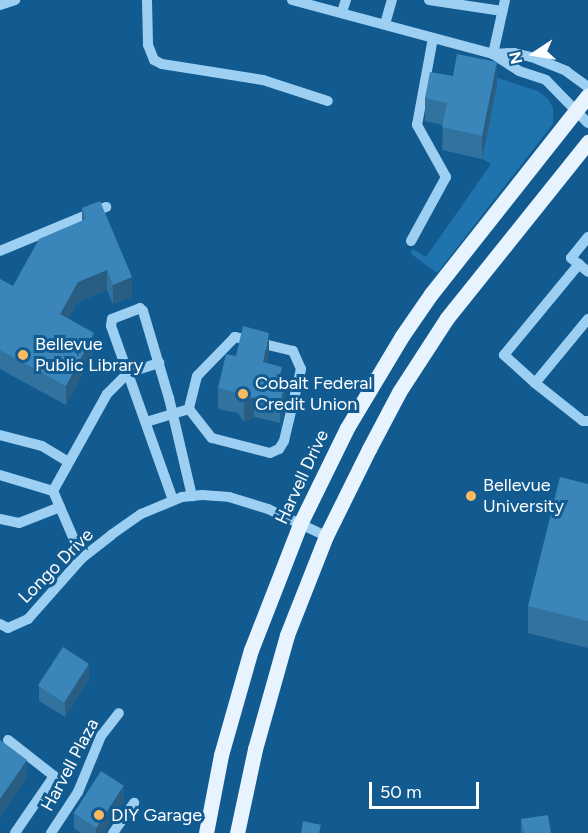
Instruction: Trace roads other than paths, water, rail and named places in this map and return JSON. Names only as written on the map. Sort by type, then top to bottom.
[{"type":"main road","name":"Harvell Drive","points":[[206,833],[231,717],[251,650],[300,524],[347,428],[402,336],[468,245],[588,95]]},
{"type":"main road","points":[[237,833],[271,688],[287,635],[326,536],[369,449],[423,353],[477,278],[588,142]]},
{"type":"street","points":[[0,4],[15,0]]},
{"type":"street","points":[[147,0],[148,45],[154,60],[162,64],[263,80],[328,101]]},
{"type":"street","points":[[292,0],[493,54],[514,53],[532,57],[566,71],[588,87]]},
{"type":"street","points":[[342,12],[346,0]]},
{"type":"street","points":[[385,24],[392,0]]},
{"type":"street","points":[[429,0],[504,6],[493,54]]},
{"type":"street","points":[[411,242],[446,177],[417,125],[434,38]]},
{"type":"street","points":[[493,54],[519,71],[546,80],[588,123]]},
{"type":"street","points":[[0,251],[106,207]]},
{"type":"street","points":[[588,237],[571,258],[588,272]]},
{"type":"street","points":[[579,264],[504,355],[535,383],[583,420],[588,421]]},
{"type":"street","points":[[173,500],[110,322],[140,308],[159,363],[192,496]]},
{"type":"street","points":[[535,383],[588,319]]},
{"type":"street","points":[[235,337],[293,351],[301,369],[284,441],[279,449],[270,453],[212,438],[189,409],[197,376],[235,337]]},
{"type":"street","points":[[53,490],[107,394],[128,374],[159,363]]},
{"type":"street","points":[[146,423],[189,409]]},
{"type":"street","points":[[0,435],[42,447],[69,462]]},
{"type":"street","points":[[0,475],[53,490]]},
{"type":"street","points":[[53,490],[82,558]]},
{"type":"street","name":"Longo Drive","points":[[4,626],[28,619],[82,558],[141,514],[173,500],[216,495],[236,499],[268,509],[326,536]]},
{"type":"street","points":[[0,519],[26,522],[60,507]]},
{"type":"street","name":"Harvell Plaza","points":[[51,833],[82,784],[101,735],[119,713]]},
{"type":"street","points":[[8,740],[54,776],[15,833]]},
{"type":"street","points":[[113,833],[134,803]]},
{"type":"place","name":"Bellevue Public Library","points":[[23,355]]},
{"type":"place","name":"Cobalt Federal Credit Union","points":[[243,394]]},
{"type":"place","name":"Bellevue University","points":[[471,496]]},
{"type":"place","name":"DIY Garage","points":[[99,815]]}]
